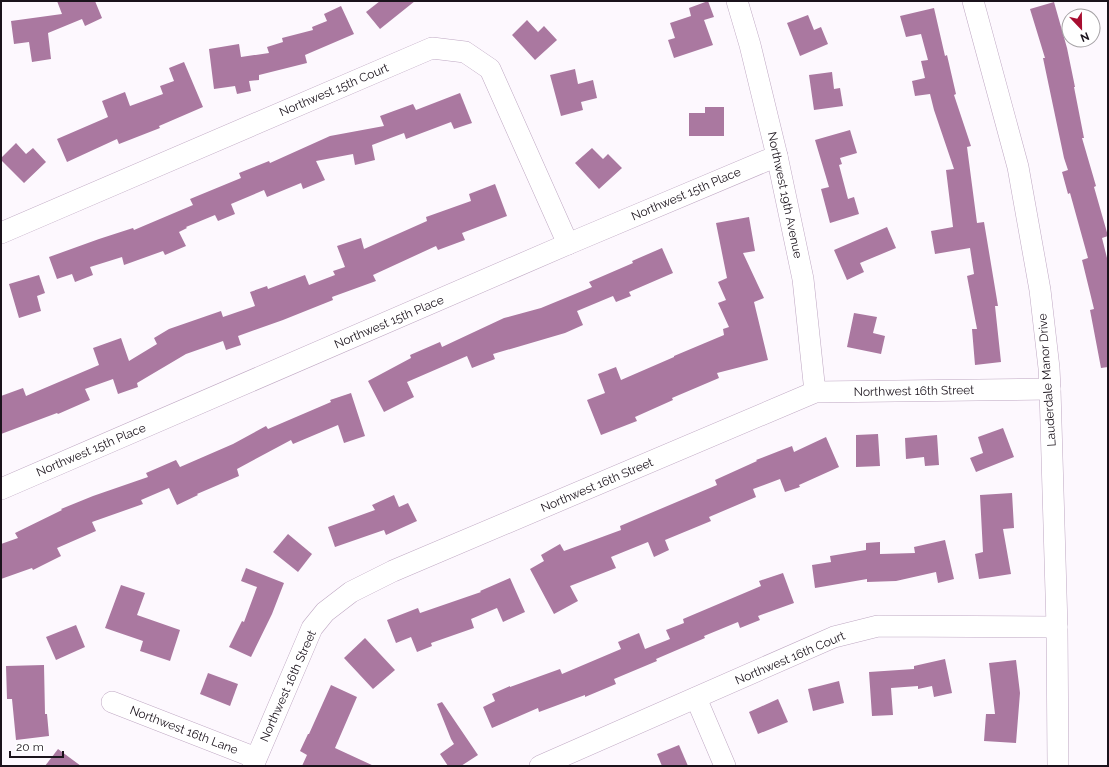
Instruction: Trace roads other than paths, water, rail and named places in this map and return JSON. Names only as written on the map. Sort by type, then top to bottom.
[{"type":"street","name":"Northwest 19th Avenue","points":[[737,1],[750,45],[777,156],[803,279],[815,392]]},
{"type":"street","name":"Lauderdale Manor Drive","points":[[973,1],[1018,167],[1040,290],[1049,368],[1057,627],[1058,766]]},
{"type":"street","name":"Northwest 15th Court","points":[[1,233],[432,48],[465,52],[490,69],[568,244]]},
{"type":"street","name":"Northwest 15th Place","points":[[1,489],[568,244],[777,156]]},
{"type":"street","name":"Northwest 16th Street","points":[[255,762],[312,628],[325,612],[351,592],[392,571],[815,392],[1050,389]]},
{"type":"street","name":"Northwest 16th Court","points":[[540,766],[834,637],[878,626],[1057,627]]},
{"type":"street","points":[[696,698],[725,766]]},
{"type":"street","name":"Northwest 16th Lane","points":[[112,702],[255,762]]}]
